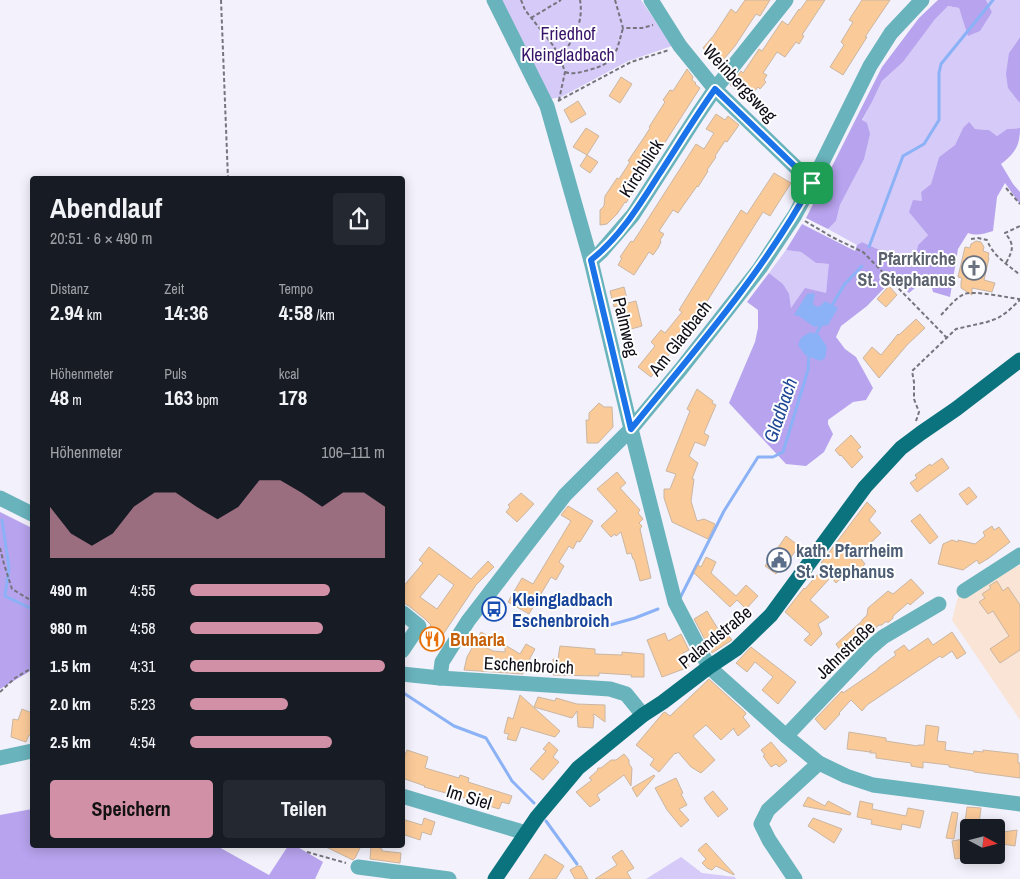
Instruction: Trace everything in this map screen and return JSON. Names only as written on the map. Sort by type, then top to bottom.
[{"type":"main road","name":"Palandstraße","points":[[495,879],[537,816],[578,768],[643,715],[664,702],[709,667],[736,649],[771,615],[865,487],[901,448],[1020,360]]},
{"type":"street","name":"Palmweg","points":[[494,0],[553,103],[631,429],[675,602],[709,667]]},
{"type":"street","name":"Weinbergsweg","points":[[651,0],[680,46],[715,89],[812,183]]},
{"type":"street","name":"Kirchblick","points":[[591,260],[601,252],[633,216],[715,89],[786,0]]},
{"type":"street","name":"Am Gladbach","points":[[440,678],[442,662],[468,621],[565,495],[631,429],[760,268],[795,215],[870,66],[891,32],[922,0]]},
{"type":"street","points":[[0,498],[30,513]]},
{"type":"street","points":[[964,591],[1020,555]]},
{"type":"street","name":"Jahnstraße","points":[[786,736],[876,643],[939,604]]},
{"type":"street","points":[[405,615],[419,626],[405,647]]},
{"type":"street","points":[[709,667],[819,763],[846,776],[873,785],[1020,804]]},
{"type":"street","name":"Eschenbroich","points":[[405,674],[610,689],[626,694],[643,715]]},
{"type":"street","points":[[0,758],[30,751]]},
{"type":"street","points":[[796,879],[769,840],[761,824],[768,810],[819,763]]},
{"type":"street","name":"Im Siel","points":[[405,797],[526,833]]},
{"type":"street","points":[[358,867],[448,879]]},
{"type":"path","points":[[220,0],[228,176]]},
{"type":"path","points":[[521,0],[525,10],[560,55],[565,72],[553,103]]},
{"type":"path","points":[[531,18],[561,0]]},
{"type":"path","points":[[560,58],[576,33],[580,22],[582,10],[580,0]]},
{"type":"path","points":[[565,72],[569,74],[581,72],[606,65],[613,57],[618,48],[623,28],[615,0]]},
{"type":"path","points":[[623,28],[642,28],[664,20]]},
{"type":"path","points":[[553,103],[631,62],[680,46]]},
{"type":"path","points":[[1006,188],[1020,204]]},
{"type":"path","points":[[795,215],[832,237],[863,252],[947,338]]},
{"type":"path","points":[[1006,263],[1012,250],[1011,240],[1005,233],[1020,226]]},
{"type":"path","points":[[970,240],[978,238],[987,240],[990,248],[996,255],[1020,275]]},
{"type":"path","points":[[941,315],[965,294],[985,294],[1020,299]]},
{"type":"path","points":[[914,425],[919,412],[914,399],[912,371],[956,329],[998,318],[1020,299]]},
{"type":"path","points":[[0,548],[12,590],[30,600]]},
{"type":"path","points":[[0,692],[15,678],[30,669]]},
{"type":"path","points":[[307,852],[358,867]]},
{"type":"shaded area","points":[[938,0],[986,0],[992,12],[980,31],[968,36],[959,8],[948,6],[935,19],[903,62],[882,81],[862,120],[867,123],[870,134],[864,159],[840,205],[836,221],[828,229],[806,218],[882,67],[919,18]]},
{"type":"shaded area","points":[[1020,37],[1019,102],[1008,88],[1006,74],[1009,53]]},
{"type":"shaded area","points":[[969,122],[975,129],[989,130],[997,136],[1007,129],[1020,128],[1016,149],[1001,164],[1020,192],[1020,204],[1005,183],[997,197],[993,231],[981,234],[968,233],[958,249],[950,297],[933,292],[929,276],[909,293],[893,279],[867,306],[841,326],[836,337],[845,349],[856,357],[873,388],[866,400],[853,402],[828,420],[833,434],[824,452],[806,466],[786,464],[729,403],[755,342],[758,328],[758,310],[747,302],[769,273],[783,284],[789,294],[791,308],[805,288],[826,293],[829,264],[816,263],[801,252],[786,250],[802,224],[855,251],[857,245],[862,242],[882,251],[900,265],[914,264],[918,245],[928,235],[909,212],[913,200],[922,201],[921,192],[931,184],[939,157],[955,145],[963,128]]},
{"type":"shaded area","points":[[0,512],[30,527],[30,671],[0,689]]},
{"type":"shaded area","points":[[1020,565],[1020,720],[952,620],[958,597]]},
{"type":"shaded area","points":[[30,809],[30,848],[221,848],[269,875],[287,848],[299,848],[323,862],[315,879],[0,879],[0,815]]},
{"type":"green space","name":"Friedhof Kleingladbach","points":[[498,0],[641,0],[672,46],[628,61],[561,97],[550,99]]},
{"type":"green space","points":[[986,0],[1020,0],[1020,37],[1009,53],[1020,102],[1020,128],[1007,129],[997,136],[989,130],[963,128],[955,145],[939,157],[931,184],[921,192],[928,235],[918,245],[914,264],[900,266],[882,251],[862,242],[857,245],[828,229],[836,221],[840,205],[856,174],[862,121],[882,81],[903,62],[935,18],[948,6],[959,8],[961,14],[992,12]]},
{"type":"green space","points":[[786,250],[801,252],[816,263],[830,264],[826,293],[791,308],[783,284],[769,273]]},
{"type":"green space","points":[[681,857],[702,873],[735,877],[736,879],[646,879]]},
{"type":"water","points":[[807,294],[815,294],[813,304],[817,307],[825,301],[838,308],[828,325],[814,327],[799,316],[794,315]]},
{"type":"water","points":[[810,332],[819,335],[827,347],[825,358],[820,361],[805,355],[798,345],[801,338]]},
{"type":"building","points":[[745,0],[770,0],[760,16],[756,14],[735,46],[717,67],[710,60],[713,57],[703,48],[731,9],[736,13]]},
{"type":"building","points":[[807,0],[825,0],[802,35],[804,36],[799,44],[796,42],[785,57],[777,52],[763,73],[767,75],[764,80],[766,82],[760,89],[758,87],[747,100],[730,85],[741,71],[743,73],[759,49],[762,51],[782,21],[788,25]]},
{"type":"building","points":[[862,0],[890,0],[865,37],[867,37],[843,75],[830,67],[844,45],[841,42],[853,22],[849,20]]},
{"type":"building","points":[[687,69],[693,77],[692,80],[700,88],[626,203],[607,224],[600,225],[600,210],[604,206],[605,196],[630,162],[628,161],[665,102],[663,100],[670,90],[673,91]]},
{"type":"building","points":[[621,77],[632,84],[620,103],[609,96]]},
{"type":"building","points":[[578,101],[586,114],[571,123],[564,110]]},
{"type":"building","points":[[716,114],[725,120],[728,116],[739,125],[727,142],[725,141],[698,187],[678,213],[673,210],[659,231],[664,234],[658,248],[653,255],[649,252],[634,275],[618,265],[622,258],[620,257],[631,241],[633,242],[696,144],[704,149],[714,133],[706,129]]},
{"type":"building","points":[[586,128],[599,136],[587,155],[573,147]]},
{"type":"building","points":[[587,155],[598,162],[590,173],[580,166]]},
{"type":"building","points":[[774,173],[791,183],[770,216],[763,212],[691,327],[651,377],[638,367],[655,346],[651,342],[661,330],[665,333],[682,312],[679,310],[741,210],[747,214]]},
{"type":"building","name":"Pfarrkirche St. Stephanus","points":[[976,241],[981,242],[984,247],[983,251],[989,253],[984,280],[995,283],[992,292],[972,288],[972,295],[961,288],[962,278],[958,277],[965,247],[970,248],[971,244]]},
{"type":"building","points":[[889,286],[897,295],[886,307],[877,299]]},
{"type":"building","points":[[624,287],[628,303],[636,301],[642,326],[624,331],[617,306],[614,307],[610,291]]},
{"type":"building","points":[[916,319],[925,328],[907,345],[879,378],[863,358],[872,347],[881,355],[898,334]]},
{"type":"building","points":[[697,389],[716,405],[704,433],[709,436],[705,446],[695,442],[689,456],[698,463],[692,479],[694,479],[691,501],[697,521],[704,519],[715,524],[708,539],[672,522],[664,498],[664,489],[670,489],[676,474],[666,471],[690,411],[687,409]]},
{"type":"building","points":[[599,403],[604,407],[612,407],[613,427],[598,443],[587,443],[586,420],[589,420],[589,413]]},
{"type":"building","points":[[851,435],[861,447],[857,450],[863,457],[852,468],[835,450]]},
{"type":"building","points":[[942,458],[949,468],[917,492],[910,483],[917,478],[915,475]]},
{"type":"building","points":[[617,472],[626,483],[620,488],[640,510],[638,513],[643,519],[639,523],[642,526],[640,529],[651,578],[640,581],[634,559],[631,553],[627,554],[621,532],[611,537],[601,526],[617,511],[597,489]]},
{"type":"building","points":[[969,487],[977,497],[967,505],[959,494]]},
{"type":"building","points":[[521,493],[534,504],[517,522],[506,512],[510,507],[508,505]]},
{"type":"building","points":[[867,502],[876,511],[869,520],[881,533],[858,555],[865,564],[858,571],[853,567],[836,583],[831,577],[810,600],[829,617],[818,624],[822,634],[811,646],[804,640],[810,634],[785,612],[825,566],[821,563]]},
{"type":"building","points":[[568,506],[593,521],[580,542],[577,541],[573,549],[569,546],[559,562],[564,566],[556,580],[551,577],[529,614],[508,602],[522,578],[533,584],[571,521],[561,515]]},
{"type":"building","points":[[920,514],[938,537],[930,544],[911,521]]},
{"type":"building","points":[[992,526],[994,530],[999,527],[1010,542],[989,558],[979,564],[977,560],[963,570],[938,564],[943,544],[952,540],[958,542],[958,540],[975,544],[985,536],[983,532]]},
{"type":"building","name":"kath. Pfarrheim St. Stephanus","points":[[786,536],[799,546],[784,567],[782,566],[776,574],[765,566]]},
{"type":"building","points":[[429,547],[471,579],[488,561],[494,567],[476,585],[432,651],[419,642],[431,625],[405,604],[405,584],[423,563],[419,560]],"holes":[[[439,574],[454,585],[437,609],[420,597]]]},
{"type":"building","points":[[706,557],[716,562],[711,573],[736,596],[746,585],[758,596],[746,609],[737,600],[730,607],[694,573],[698,565],[701,567]]},
{"type":"building","points":[[911,579],[924,593],[910,605],[908,603],[889,622],[879,625],[850,650],[848,648],[842,653],[836,644],[862,621],[867,615],[868,608],[888,591],[893,594]]},
{"type":"building","points":[[997,581],[1003,591],[1008,587],[1020,605],[1020,650],[1000,663],[990,649],[1009,636],[993,611],[988,614],[979,602],[985,598],[982,594]]},
{"type":"building","points":[[707,611],[718,629],[722,626],[732,640],[712,653],[694,619]]},
{"type":"building","points":[[481,632],[488,636],[483,646],[493,651],[505,652],[505,645],[520,654],[526,644],[535,649],[530,658],[529,671],[523,671],[523,674],[464,670],[467,657]]},
{"type":"building","points":[[952,632],[966,653],[957,659],[952,651],[942,658],[940,656],[867,705],[862,711],[851,700],[825,730],[815,719],[842,691],[843,693],[878,669],[896,655],[894,652],[904,645],[909,651],[928,638],[933,645]]},
{"type":"building","points":[[665,633],[668,641],[681,634],[689,650],[683,653],[689,667],[662,677],[647,640]]},
{"type":"building","points":[[560,646],[595,649],[595,654],[622,655],[622,652],[644,654],[644,677],[599,673],[599,676],[553,675],[553,659],[558,659]]},
{"type":"building","points":[[751,647],[796,682],[778,704],[762,690],[773,677],[755,662],[747,672],[736,663]]},
{"type":"building","points":[[709,679],[745,712],[746,714],[743,717],[750,726],[738,736],[734,728],[721,740],[706,725],[693,736],[715,760],[701,773],[691,767],[678,752],[659,772],[650,765],[654,759],[636,745],[663,713],[665,712],[670,716]]},
{"type":"building","points":[[520,695],[560,731],[555,737],[521,727],[516,741],[507,739],[509,734],[504,733],[508,717],[513,719]]},
{"type":"building","points":[[538,697],[555,701],[556,698],[577,704],[605,705],[605,722],[594,714],[593,728],[578,727],[577,711],[572,718],[534,707]]},
{"type":"building","points":[[22,709],[30,712],[30,735],[26,742],[11,737],[13,719],[18,720]]},
{"type":"building","points":[[926,725],[939,727],[937,741],[946,742],[945,750],[973,754],[974,751],[983,752],[983,750],[1018,754],[1020,778],[974,772],[949,767],[949,765],[923,762],[923,768],[911,766],[911,763],[876,758],[876,753],[870,753],[871,750],[870,752],[847,749],[849,732],[886,738],[886,741],[918,746],[924,745]]},
{"type":"building","points":[[549,742],[558,750],[553,757],[559,762],[543,780],[530,769],[546,751],[543,749]]},
{"type":"building","points":[[771,742],[787,761],[779,767],[776,764],[771,767],[761,750]]},
{"type":"building","points":[[407,750],[428,757],[425,768],[459,778],[460,775],[469,778],[468,782],[512,796],[509,804],[502,802],[499,809],[486,805],[487,800],[470,795],[468,799],[424,787],[405,779],[405,755]]},
{"type":"building","points":[[624,754],[632,768],[631,786],[624,775],[597,795],[600,800],[590,807],[576,792],[592,780],[589,778],[598,768]]},
{"type":"building","points":[[655,776],[637,797],[632,788]]},
{"type":"building","points":[[676,778],[687,805],[679,809],[689,820],[681,827],[667,810],[655,788]]},
{"type":"building","points":[[713,791],[728,809],[718,817],[704,798]]},
{"type":"building","points":[[808,797],[825,806],[828,801],[851,813],[850,815],[803,806]]},
{"type":"building","points":[[860,801],[873,804],[872,809],[906,816],[908,808],[924,811],[920,828],[902,824],[901,830],[871,824],[872,820],[857,817]]},
{"type":"building","points":[[967,807],[981,808],[980,819],[965,819]]},
{"type":"building","points":[[952,812],[958,813],[954,839],[946,838]]},
{"type":"building","points":[[424,818],[435,822],[431,835],[422,832],[420,840],[405,835],[405,820],[422,825]]},
{"type":"building","points":[[813,818],[842,829],[834,843],[808,826]]},
{"type":"building","points":[[1017,830],[1015,846],[1005,844],[1005,832]]},
{"type":"building","points":[[960,840],[960,858],[955,859],[952,841]]},
{"type":"building","points":[[706,843],[734,875],[716,866],[712,870],[702,863],[706,859],[698,850]]},
{"type":"building","points":[[328,848],[360,848],[353,860]]},
{"type":"building","points":[[371,848],[401,853],[400,863],[370,859]]},
{"type":"building","points":[[622,850],[634,868],[627,872],[631,879],[595,879],[617,865],[612,857]]},
{"type":"building","points":[[545,854],[564,866],[556,879],[529,879]]},
{"type":"building","points":[[581,866],[588,879],[575,879],[570,870]]},
{"type":"waterway","name":"Gladbach","points":[[869,247],[903,156],[924,144],[939,120],[939,73],[941,64],[993,0]]},
{"type":"waterway","name":"Gladbach","points":[[831,307],[844,285],[862,266]]},
{"type":"waterway","name":"Gladbach","points":[[814,338],[822,323]]},
{"type":"waterway","name":"Gladbach","points":[[680,598],[724,511],[758,457],[773,457],[783,452],[808,370],[809,353]]},
{"type":"waterway","points":[[2,520],[9,568],[5,596],[30,608]]},
{"type":"waterway","name":"Gladbach","points":[[610,625],[658,609]]},
{"type":"waterway","points":[[405,694],[454,726],[486,738],[512,781],[534,803]]},
{"type":"waterway","points":[[546,821],[577,864]]},
{"type":"place","name":"Pfarrkirche St. Stephanus","points":[[974,268]]},
{"type":"place","name":"kath. Pfarrheim St. Stephanus","points":[[779,560]]},
{"type":"place","name":"Kleingladbach Eschenbroich","points":[[494,609]]},
{"type":"place","name":"Buharla","points":[[432,639]]},
{"type":"route","points":[[715,89],[812,183],[795,215],[760,268],[631,429],[591,260],[601,252],[633,216],[715,89]]}]
